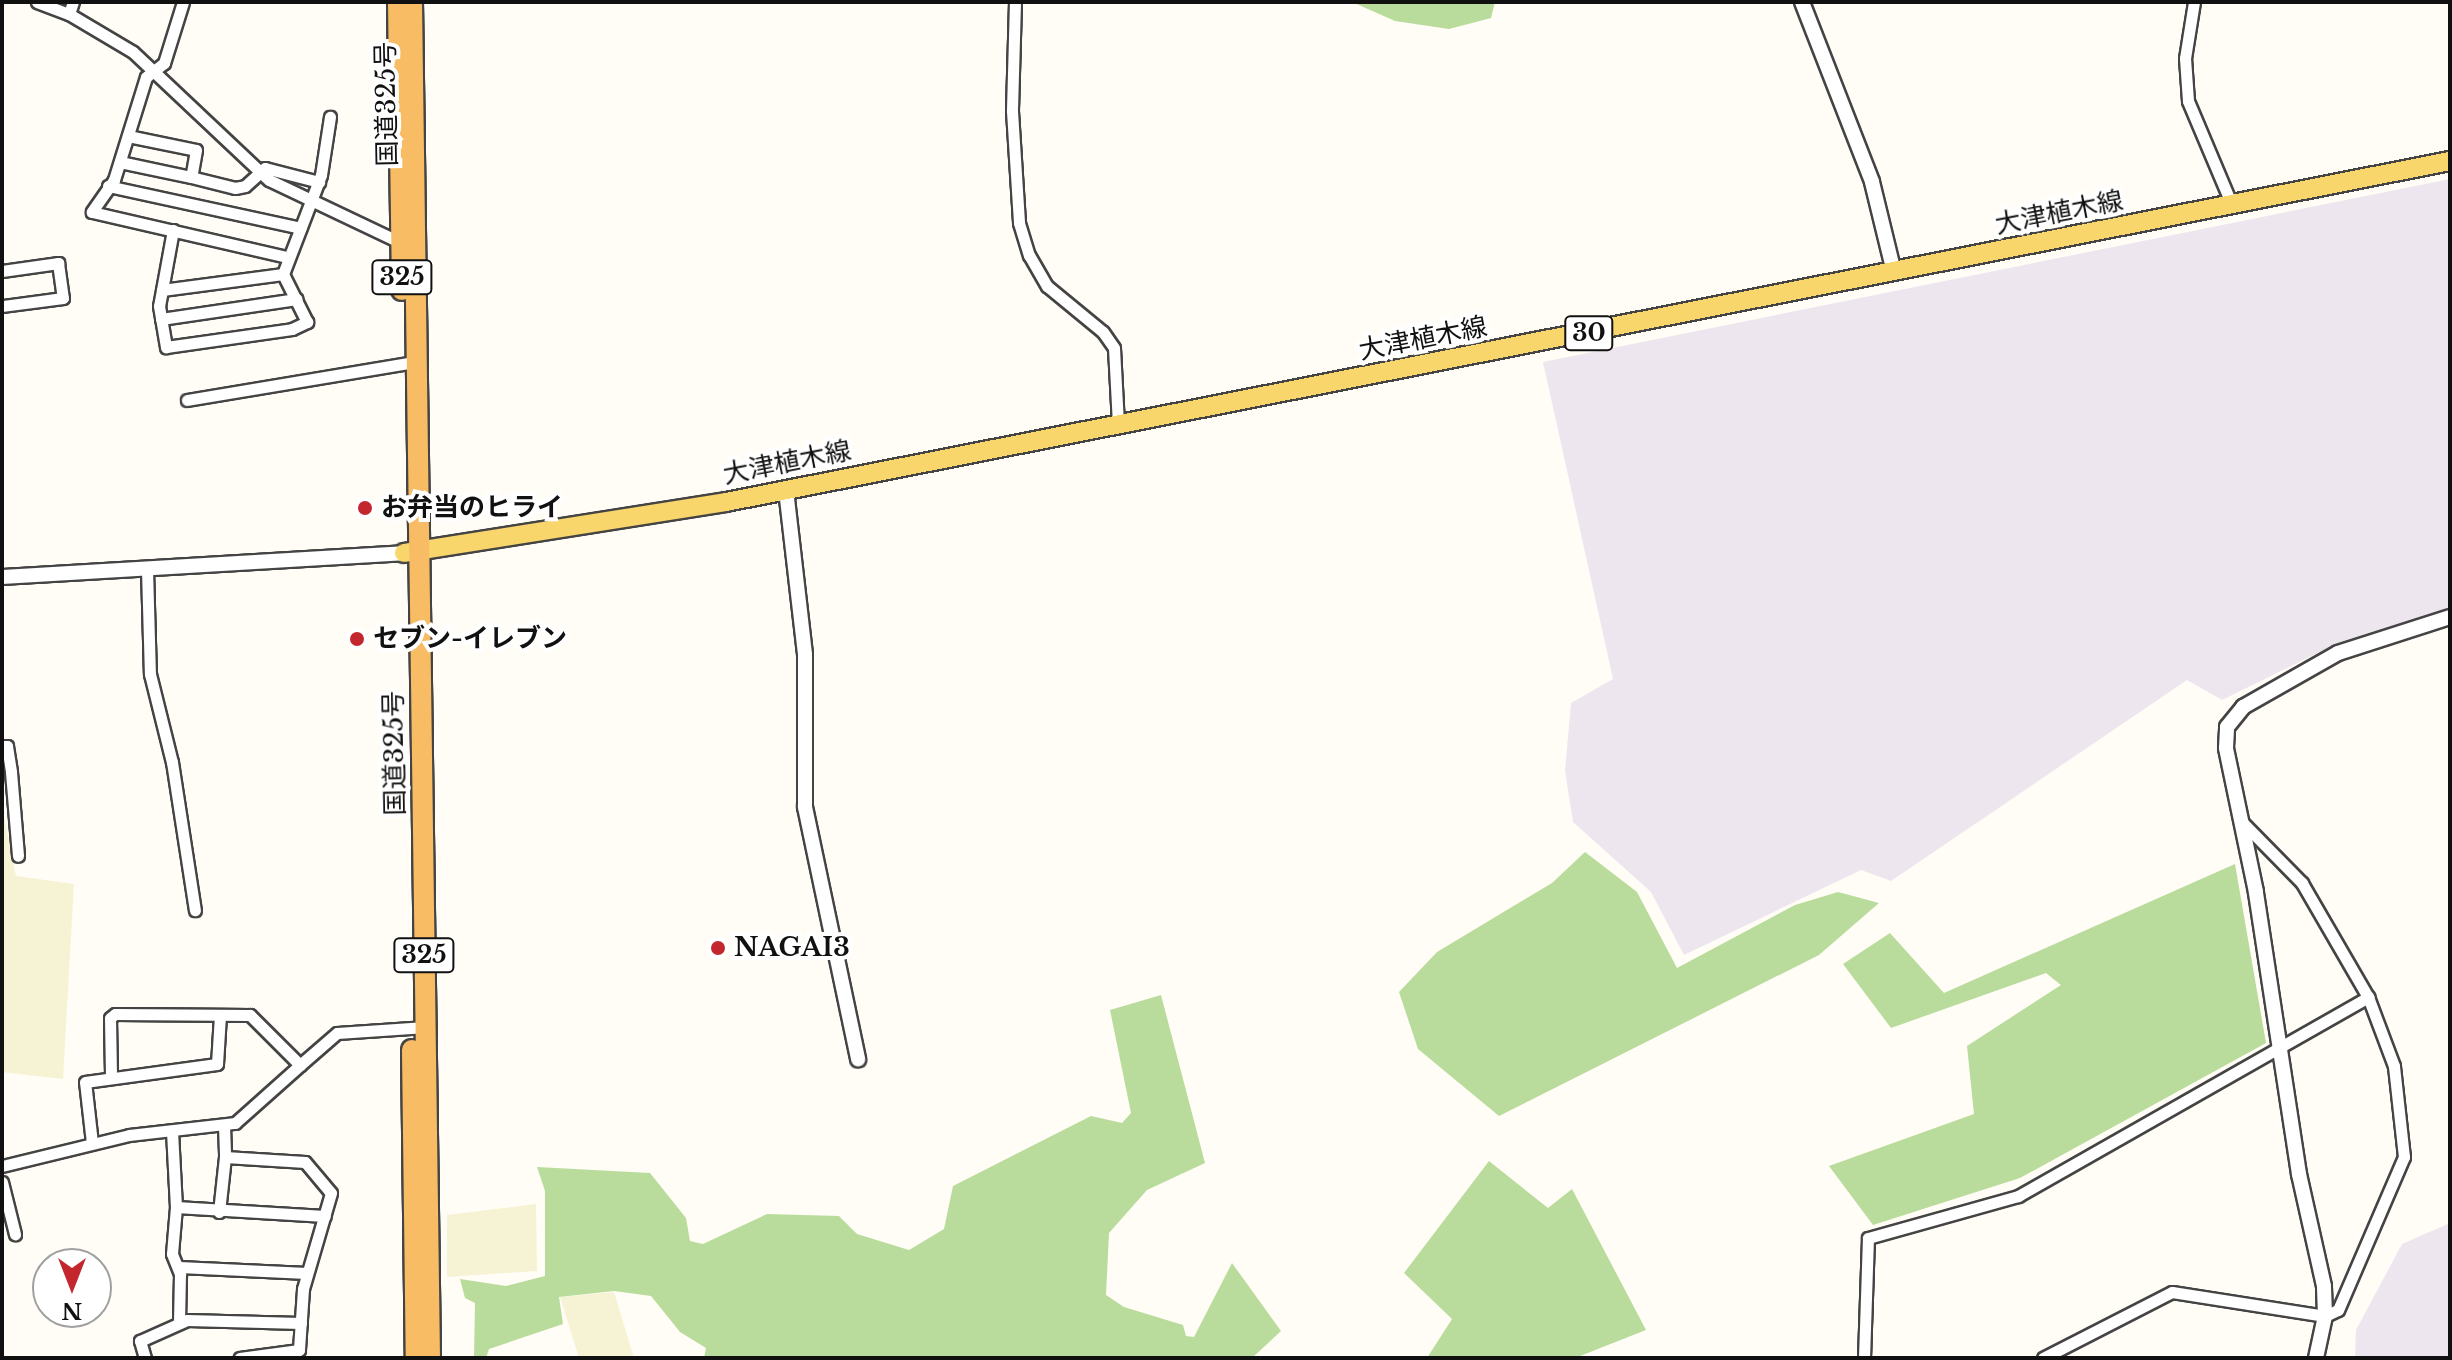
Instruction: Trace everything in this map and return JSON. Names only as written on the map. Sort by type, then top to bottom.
[{"type":"highway","name":"国道325号","points":[[398,2],[408,245]]},
{"type":"highway","name":"国道325号","points":[[412,2],[408,245],[410,552],[419,1027],[430,1358]]},
{"type":"highway","name":"国道325号","points":[[416,1358],[419,1027]]},
{"type":"main road","name":"大津植木線","points":[[410,552],[786,490],[2450,161]]},
{"type":"street","points":[[37,2],[71,8],[133,52],[260,173],[310,203],[408,245]]},
{"type":"street","points":[[183,2],[164,63],[146,77],[120,162],[92,212],[287,257]]},
{"type":"street","points":[[1015,2],[1012,111],[1019,223],[1029,255],[1047,286],[1109,339],[1116,365],[1118,425]]},
{"type":"street","points":[[1802,2],[1872,182],[1894,272]]},
{"type":"street","points":[[2194,2],[2185,58],[2188,101],[2232,205]]},
{"type":"street","points":[[173,230],[162,290],[161,319],[166,347],[257,335],[307,322],[283,274],[287,257],[319,182],[330,117]]},
{"type":"street","points":[[128,136],[196,150],[191,177]]},
{"type":"street","points":[[120,162],[235,188],[265,168],[319,182]]},
{"type":"street","points":[[108,186],[300,228]]},
{"type":"street","points":[[2,271],[58,263],[63,298],[2,306]]},
{"type":"street","points":[[162,290],[283,274]]},
{"type":"street","points":[[161,319],[297,299]]},
{"type":"street","points":[[187,400],[409,363]]},
{"type":"street","points":[[786,490],[805,655],[805,807],[858,1059]]},
{"type":"street","points":[[2,577],[410,552]]},
{"type":"street","points":[[147,569],[150,674],[172,762],[195,910]]},
{"type":"street","points":[[2316,1358],[2325,1316],[2317,1238],[2299,1174],[2277,1048],[2256,892],[2226,748],[2229,719],[2338,653],[2450,617]]},
{"type":"street","points":[[2,746],[7,746],[11,772],[18,856]]},
{"type":"street","points":[[2043,1358],[2172,1292],[2325,1316],[2338,1310],[2404,1157],[2394,1066],[2368,997],[2302,883],[2241,821]]},
{"type":"street","points":[[1864,1358],[1868,1238],[2018,1196],[2368,997]]},
{"type":"street","points":[[111,1078],[111,1015],[255,1016],[300,1065]]},
{"type":"street","points":[[92,1143],[84,1085],[111,1078],[217,1064],[220,1015]]},
{"type":"street","points":[[2,1166],[92,1143],[224,1125],[244,1117],[337,1033],[419,1027]]},
{"type":"street","points":[[219,1212],[225,1157],[224,1125]]},
{"type":"street","points":[[172,1131],[176,1207],[172,1254],[179,1267],[179,1323]]},
{"type":"street","points":[[225,1157],[305,1162],[330,1190],[307,1273],[298,1352],[256,1352],[240,1358]]},
{"type":"street","points":[[2,1182],[15,1234]]},
{"type":"street","points":[[176,1207],[325,1216]]},
{"type":"street","points":[[179,1267],[307,1273]]},
{"type":"street","points":[[145,1358],[140,1341],[179,1323],[301,1323]]},
{"type":"shaded area","points":[[2450,179],[2450,607],[2328,648],[2222,700],[2187,680],[1891,881],[1861,870],[1684,955],[1651,892],[1573,822],[1565,771],[1571,703],[1613,679],[1543,362]]},
{"type":"shaded area","points":[[2,807],[16,876],[74,884],[63,1079],[2,1072]]},
{"type":"shaded area","points":[[536,1204],[537,1271],[447,1277],[447,1215]]},
{"type":"shaded area","points":[[2450,1223],[2450,1358],[2355,1358],[2356,1330],[2402,1244]]},
{"type":"shaded area","points":[[614,1292],[634,1358],[579,1358],[560,1297]]},
{"type":"green space","points":[[1352,2],[1495,2],[1491,18],[1449,29],[1395,21]]},
{"type":"green space","points":[[1585,852],[1637,892],[1677,968],[1795,905],[1838,892],[1879,903],[1819,955],[1499,1116],[1418,1049],[1399,992],[1437,952],[1552,883]]},
{"type":"green space","points":[[2235,864],[2266,1043],[2020,1178],[1873,1225],[1829,1166],[1974,1114],[1967,1046],[2061,985],[2046,973],[1891,1028],[1843,964],[1890,933],[1944,993]]},
{"type":"green space","points":[[1161,995],[1205,1163],[1147,1190],[1109,1233],[1106,1295],[1124,1307],[1183,1325],[1186,1336],[1194,1337],[1232,1263],[1281,1331],[1252,1358],[704,1358],[706,1348],[680,1332],[651,1296],[614,1291],[559,1297],[563,1324],[489,1349],[486,1358],[474,1358],[475,1303],[465,1298],[460,1279],[506,1286],[545,1276],[545,1191],[537,1167],[650,1173],[686,1218],[690,1241],[703,1244],[767,1214],[839,1216],[857,1234],[909,1250],[944,1229],[953,1186],[1091,1116],[1122,1123],[1131,1113],[1110,1010]]},
{"type":"green space","points":[[1489,1161],[1548,1208],[1572,1189],[1646,1330],[1575,1358],[1427,1358],[1452,1319],[1404,1273]]},
{"type":"place","name":"お弁当のヒライ","points":[[365,508]]},
{"type":"place","name":"セブン-イレブン","points":[[357,639]]},
{"type":"place","name":"NAGAI3","points":[[718,948]]}]
